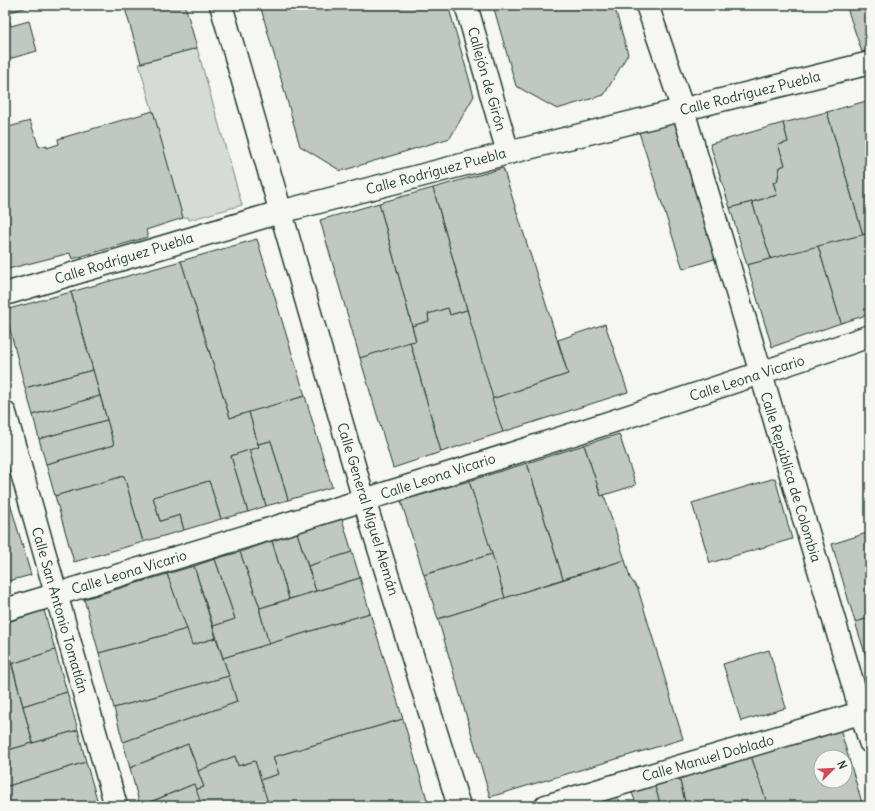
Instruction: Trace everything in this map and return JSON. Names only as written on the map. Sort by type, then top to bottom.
[{"type":"street","name":"Calle General Miguel Alemán","points":[[221,5],[364,500],[459,806]]},
{"type":"street","name":"Callejón de Girón","points":[[466,5],[508,152]]},
{"type":"street","name":"Calle República de Colombia","points":[[647,5],[683,110],[761,374],[866,712],[870,742]]},
{"type":"street","name":"Calle Rodríguez Puebla","points":[[5,294],[280,212],[508,152],[870,63]]},
{"type":"street","name":"Calle Leona Vicario","points":[[5,610],[364,500],[761,374],[870,336]]},
{"type":"street","name":"Calle San Antonio Tomatlán","points":[[5,413],[116,806]]},
{"type":"street","name":"Calle Manuel Doblado","points":[[546,806],[866,712]]},
{"type":"shaded area","points":[[197,48],[242,205],[189,220],[188,217],[183,218],[139,64]]},
{"type":"building","points":[[5,5],[34,5],[7,13],[11,26],[29,21],[37,51],[5,60]]},
{"type":"building","points":[[124,5],[185,5],[197,48],[141,63]]},
{"type":"building","points":[[260,5],[448,5],[474,96],[450,138],[341,171],[300,146]]},
{"type":"building","points":[[493,5],[614,5],[628,54],[604,95],[557,109],[516,86]]},
{"type":"building","points":[[846,5],[870,5],[870,49],[862,52]]},
{"type":"building","points":[[870,100],[870,233],[863,235],[827,112]]},
{"type":"building","points":[[153,111],[183,218],[146,230],[148,237],[72,259],[70,253],[8,269],[5,260],[5,128],[30,121],[39,147],[47,145],[47,148],[59,144],[58,139]]},
{"type":"building","points":[[827,112],[863,235],[771,259],[752,202],[777,195],[773,182],[777,182],[780,167],[785,165],[778,145],[788,142],[783,123]]},
{"type":"building","points":[[675,118],[717,258],[683,269],[638,129]]},
{"type":"building","points":[[783,123],[788,142],[778,145],[785,165],[780,167],[777,182],[773,182],[777,195],[730,208],[710,144]]},
{"type":"building","points":[[503,168],[568,374],[492,399],[433,188]]},
{"type":"building","points":[[433,188],[467,310],[450,315],[448,308],[428,314],[429,321],[412,326],[379,203]]},
{"type":"building","points":[[752,202],[771,259],[747,265],[730,208]]},
{"type":"building","points":[[379,203],[416,341],[360,358],[320,220]]},
{"type":"building","points":[[870,233],[870,314],[841,323],[818,246]]},
{"type":"building","points":[[257,239],[305,396],[230,418],[181,261]]},
{"type":"building","points":[[818,246],[841,323],[772,347],[747,265]]},
{"type":"building","points":[[181,261],[230,418],[249,412],[259,447],[231,456],[248,512],[221,519],[209,481],[153,497],[160,521],[180,515],[184,530],[143,542],[124,476],[55,496],[46,464],[114,445],[71,292]]},
{"type":"building","points":[[71,292],[93,370],[25,388],[5,310]]},
{"type":"building","points":[[448,308],[450,315],[467,310],[503,432],[441,452],[410,342],[416,341],[412,326],[429,321],[428,314]]},
{"type":"building","points":[[605,324],[628,392],[503,432],[492,399],[568,374],[558,340]]},
{"type":"building","points":[[410,342],[441,452],[393,468],[360,358]]},
{"type":"building","points":[[93,370],[100,396],[33,415],[25,388]]},
{"type":"building","points":[[100,396],[107,420],[39,439],[33,415]]},
{"type":"building","points":[[305,396],[332,487],[288,500],[271,441],[258,444],[249,412]]},
{"type":"building","points":[[107,420],[114,445],[46,464],[39,439]]},
{"type":"building","points":[[619,434],[636,485],[601,496],[584,445]]},
{"type":"building","points":[[271,441],[288,500],[266,506],[249,450],[259,447],[258,444]]},
{"type":"building","points":[[584,445],[601,496],[604,495],[625,560],[563,579],[527,463]]},
{"type":"building","points":[[249,450],[266,506],[248,512],[231,456]]},
{"type":"building","points":[[527,463],[563,579],[505,598],[469,481]]},
{"type":"building","points":[[124,476],[143,542],[74,562],[55,496]]},
{"type":"building","points":[[775,478],[792,539],[710,563],[692,503]]},
{"type":"building","points":[[209,481],[221,519],[184,530],[180,515],[160,521],[153,497]]},
{"type":"building","points":[[469,481],[492,554],[424,575],[401,501]]},
{"type":"building","points":[[5,493],[7,493],[31,575],[5,582]]},
{"type":"building","points":[[342,519],[352,552],[308,566],[297,533]]},
{"type":"building","points":[[870,532],[870,618],[855,622],[832,544]]},
{"type":"building","points":[[297,533],[316,591],[289,599],[272,541]]},
{"type":"building","points":[[272,541],[289,599],[260,608],[240,552]]},
{"type":"building","points":[[240,552],[260,608],[269,644],[223,658],[213,626],[235,619],[215,559]]},
{"type":"building","points":[[352,552],[360,578],[316,591],[308,566]]},
{"type":"building","points":[[492,554],[505,598],[438,619],[424,575]]},
{"type":"building","points":[[215,559],[235,619],[213,626],[194,566]]},
{"type":"building","points":[[625,560],[630,578],[638,589],[683,739],[490,797],[438,619]]},
{"type":"building","points":[[194,566],[216,638],[192,645],[167,574]]},
{"type":"building","points":[[167,574],[187,629],[99,653],[84,599]]},
{"type":"building","points":[[360,578],[370,613],[269,644],[260,608]]},
{"type":"building","points":[[44,610],[55,650],[12,664],[5,640],[5,623]]},
{"type":"building","points":[[370,613],[403,719],[273,757],[279,774],[260,780],[255,761],[238,766],[235,756],[198,771],[188,744],[130,768],[123,742],[237,702],[223,658]]},
{"type":"building","points":[[870,618],[870,669],[855,622]]},
{"type":"building","points":[[187,629],[192,645],[216,638],[229,676],[114,708],[99,653]]},
{"type":"building","points":[[5,640],[33,743],[5,751]]},
{"type":"building","points":[[55,650],[67,692],[23,706],[12,664]]},
{"type":"building","points":[[769,650],[786,708],[741,721],[723,664]]},
{"type":"building","points":[[229,676],[237,702],[123,742],[114,708]]},
{"type":"building","points":[[67,692],[78,730],[33,743],[23,706]]},
{"type":"building","points":[[403,719],[429,806],[269,806],[260,780],[279,774],[273,757]]},
{"type":"building","points":[[840,729],[846,749],[813,749],[813,789],[853,789],[853,773],[863,806],[768,806],[751,756]]},
{"type":"building","points":[[78,730],[86,762],[5,787],[5,751]]},
{"type":"building","points":[[188,744],[204,787],[195,790],[194,784],[140,806],[130,768]]},
{"type":"building","points":[[235,756],[238,766],[255,761],[269,806],[202,806],[195,790],[204,787],[198,771]]},
{"type":"building","points":[[751,756],[768,806],[686,806],[679,777]]},
{"type":"building","points":[[86,762],[99,806],[6,806],[5,787]]},
{"type":"building","points":[[679,777],[686,806],[661,806],[654,784]]},
{"type":"building","points":[[194,784],[202,806],[141,806]]},
{"type":"building","points":[[654,784],[661,806],[637,806],[631,790]]},
{"type":"building","points":[[617,793],[621,806],[576,806]]}]
